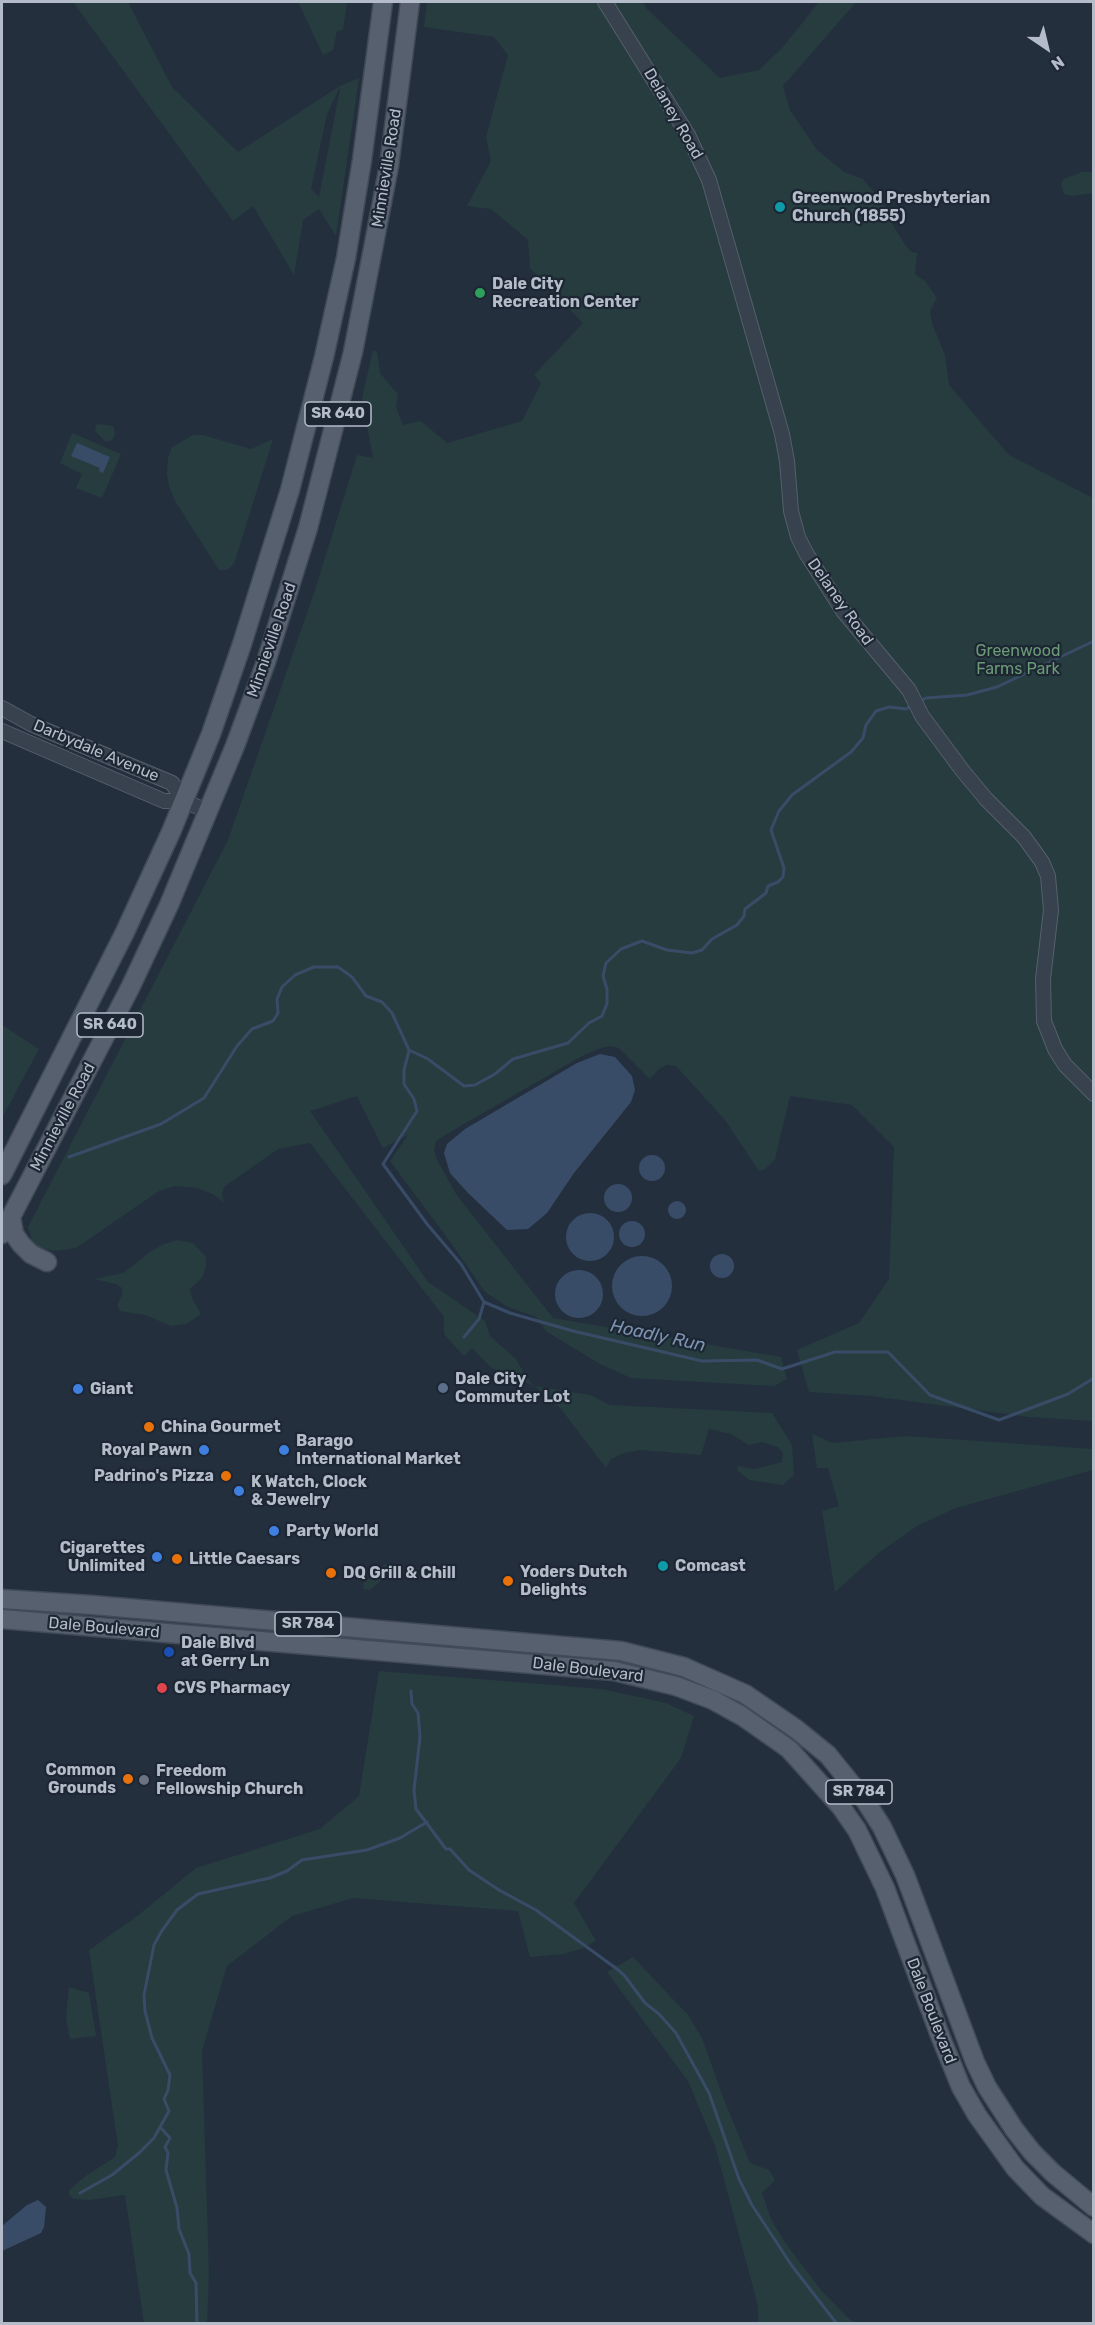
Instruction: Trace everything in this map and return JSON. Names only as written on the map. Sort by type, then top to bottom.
[{"type":"main road","name":"Minnieville Road","points":[[2,1175],[125,932],[184,801],[211,734],[238,656],[287,501],[324,357],[346,258],[362,160],[383,2]]},
{"type":"main road","name":"Minnieville Road","points":[[2,1234],[130,988],[169,905],[235,746],[266,662],[299,560],[335,428],[368,281],[389,166],[410,2]]},
{"type":"main road","points":[[11,1216],[14,1234],[21,1244],[31,1254],[46,1262]]},
{"type":"main road","name":"Dale Boulevard","points":[[2,1599],[621,1651],[684,1667],[744,1694],[796,1729],[828,1755],[866,1802],[882,1827],[905,1875],[975,2062],[987,2087],[1032,2152],[1094,2207]]},
{"type":"main road","name":"Dale Boulevard","points":[[2,1620],[614,1671],[676,1686],[713,1700],[742,1716],[789,1749],[841,1807],[861,1839],[885,1888],[961,2087],[994,2142],[1042,2196],[1094,2234]]},
{"type":"street","name":"Delaney Road","points":[[605,2],[688,135],[709,180],[782,434],[787,460],[791,511],[798,537],[843,611],[909,690],[922,716],[962,771],[1024,837],[1042,862],[1048,876],[1051,910],[1043,979],[1044,1021],[1055,1049],[1065,1065],[1094,1094]]},
{"type":"street","name":"Darbydale Avenue","points":[[2,708],[31,724],[172,783],[184,801]]},
{"type":"street","name":"Darbydale Avenue","points":[[2,731],[164,801],[184,801],[207,811]]},
{"type":"green space","points":[[73,2],[128,2],[172,87],[238,152],[340,86],[359,78],[336,236],[319,209],[303,220],[294,275],[253,206],[233,221]],"holes":[[[340,89],[319,197],[311,189],[327,114]]]},
{"type":"green space","points":[[298,2],[347,2],[343,30],[337,31],[333,50],[323,55]]},
{"type":"green space","name":"Greenwood Farms Park","points":[[427,2],[643,2],[647,9],[720,78],[759,70],[782,48],[819,2],[856,2],[783,86],[790,110],[817,150],[844,172],[863,179],[890,212],[888,217],[904,243],[911,252],[917,253],[915,274],[925,281],[937,298],[930,311],[932,323],[945,355],[949,385],[1009,455],[1093,498],[1093,1421],[1029,1417],[871,1396],[809,1392],[797,1350],[859,1323],[889,1279],[894,1147],[852,1105],[790,1096],[775,1159],[764,1170],[759,1171],[725,1120],[676,1066],[667,1065],[659,1069],[650,1079],[619,1048],[610,1046],[582,1056],[436,1141],[434,1150],[437,1160],[456,1194],[553,1318],[781,1357],[787,1379],[774,1386],[631,1378],[600,1364],[547,1332],[536,1317],[508,1307],[485,1292],[390,1161],[408,1135],[383,1148],[357,1096],[310,1111],[428,1282],[485,1321],[490,1336],[516,1359],[534,1386],[490,1367],[472,1348],[464,1356],[451,1342],[444,1334],[444,1317],[310,1143],[278,1149],[224,1187],[222,1194],[224,1203],[213,1194],[197,1188],[175,1186],[159,1191],[76,1248],[55,1251],[39,1248],[32,1240],[28,1227],[228,840],[314,593],[357,455],[373,458],[362,398],[373,350],[377,352],[380,373],[398,394],[396,407],[403,425],[421,421],[447,443],[522,421],[541,383],[534,375],[583,323],[530,268],[528,240],[491,209],[467,206],[491,161],[486,137],[508,55],[494,37],[424,27]]},
{"type":"green space","points":[[1082,172],[1093,172],[1093,193],[1072,196],[1064,194],[1061,184],[1064,179]]},
{"type":"green space","points":[[96,425],[114,428],[115,434],[112,440],[106,442],[95,431]]},
{"type":"green space","points":[[72,433],[121,454],[102,498],[76,488],[82,474],[60,463]]},
{"type":"green space","points":[[193,435],[203,435],[251,449],[273,439],[234,564],[227,570],[219,570],[175,501],[169,486],[168,458],[172,447]]},
{"type":"green space","points":[[2,1025],[39,1049],[2,1118]]},
{"type":"green space","points":[[177,1240],[193,1243],[206,1257],[206,1267],[202,1278],[190,1289],[201,1314],[186,1324],[171,1326],[145,1315],[120,1311],[117,1305],[122,1295],[122,1288],[116,1284],[94,1279],[123,1273],[150,1252]]},
{"type":"green space","points":[[534,1386],[590,1395],[610,1405],[772,1413],[792,1445],[794,1475],[783,1485],[749,1480],[737,1470],[738,1466],[755,1469],[782,1462],[783,1453],[778,1447],[762,1442],[749,1445],[731,1434],[709,1429],[701,1455],[640,1450],[624,1453],[611,1459],[606,1468],[561,1409]]},
{"type":"green space","points":[[812,1434],[832,1443],[906,1436],[1093,1449],[1093,1470],[956,1508],[917,1526],[880,1552],[835,1592],[822,1511],[839,1506],[828,1468],[817,1468]]},
{"type":"green space","points":[[385,1564],[392,1566],[391,1572],[370,1590],[363,1589],[364,1583]]},
{"type":"green space","points":[[379,1671],[602,1689],[666,1703],[694,1716],[681,1758],[574,1903],[596,1941],[581,1949],[563,1954],[530,1957],[518,1911],[353,1898],[292,1916],[227,1966],[202,2051],[209,2273],[207,2323],[144,2323],[125,2195],[90,2200],[74,2199],[69,2195],[69,2190],[87,2175],[115,2157],[118,2146],[89,1950],[136,1917],[196,1868],[320,1829],[359,1796]]},
{"type":"green space","points":[[633,1957],[688,2015],[702,2038],[750,2163],[769,2170],[775,2180],[762,2193],[771,2219],[784,2241],[820,2289],[855,2323],[759,2323],[757,2302],[715,2146],[688,2081],[607,1972]]},
{"type":"green space","points":[[69,1987],[89,1993],[96,2036],[70,2039],[66,2018]]},
{"type":"water","points":[[77,443],[110,457],[103,473],[99,471],[100,468],[71,456]]},
{"type":"water","points":[[600,1054],[615,1057],[632,1076],[635,1090],[631,1102],[574,1173],[547,1213],[528,1229],[507,1230],[450,1173],[444,1153],[447,1144],[465,1129],[577,1063]]},
{"type":"water","points":[[652,1155],[662,1158],[665,1168],[662,1178],[652,1181],[642,1178],[639,1168],[642,1158]]},
{"type":"water","points":[[618,1184],[628,1188],[632,1198],[628,1208],[618,1212],[608,1208],[604,1198],[608,1188]]},
{"type":"water","points":[[677,1201],[683,1204],[686,1210],[683,1216],[677,1219],[671,1216],[668,1210],[671,1204]]},
{"type":"water","points":[[585,1213],[595,1213],[610,1223],[614,1237],[613,1246],[604,1257],[595,1261],[585,1261],[570,1251],[566,1242],[566,1232],[576,1217]]},
{"type":"water","points":[[632,1221],[641,1225],[645,1234],[641,1243],[632,1247],[623,1243],[619,1234],[623,1225]]},
{"type":"water","points":[[722,1254],[731,1257],[734,1266],[731,1275],[722,1278],[713,1275],[710,1266],[713,1257]]},
{"type":"water","points":[[642,1256],[663,1265],[672,1286],[663,1307],[642,1316],[621,1307],[612,1286],[621,1265]]},
{"type":"water","points":[[574,1270],[584,1270],[596,1277],[603,1289],[603,1299],[596,1311],[584,1318],[574,1318],[559,1307],[555,1299],[555,1289],[566,1274]]},
{"type":"water","points":[[38,2200],[46,2207],[44,2227],[41,2233],[2,2251],[2,2226],[27,2205]]},
{"type":"waterway","points":[[919,702],[926,698],[967,695],[997,687],[1094,641]]},
{"type":"waterway","points":[[69,1157],[161,1124],[204,1098],[237,1046],[252,1029],[273,1021],[278,1013],[277,999],[282,987],[295,975],[314,967],[338,967],[352,977],[366,996],[382,1002],[392,1013],[409,1050],[428,1059],[464,1086],[475,1085],[495,1074],[513,1059],[568,1043],[589,1023],[602,1016],[607,1004],[607,989],[603,976],[606,963],[621,949],[642,941],[667,950],[692,953],[702,950],[712,939],[737,925],[744,916],[745,909],[766,893],[768,886],[783,877],[784,868],[771,830],[779,811],[792,795],[851,752],[863,738],[866,725],[876,711],[889,707],[906,709],[913,705]]},
{"type":"waterway","name":"Hoadly Run","points":[[409,1051],[404,1070],[404,1084],[414,1099],[417,1111],[383,1164],[427,1224],[461,1264],[484,1302],[510,1313],[573,1331],[702,1361],[757,1360],[782,1369],[835,1352],[888,1352],[930,1395],[999,1420],[1068,1394],[1094,1378]]},
{"type":"waterway","points":[[464,1337],[479,1319],[484,1302]]},
{"type":"waterway","points":[[411,1691],[412,1704],[418,1713],[420,1737],[414,1790],[416,1809],[446,1849],[450,1849],[469,1870],[536,1910],[617,1969],[645,2003],[659,2014],[676,2033],[709,2093],[739,2179],[752,2205],[792,2266],[837,2324]]},
{"type":"waterway","points":[[197,2324],[196,2283],[190,2273],[189,2254],[179,2229],[177,2208],[166,2170],[168,2153],[165,2147],[170,2138],[160,2127],[169,2111],[164,2099],[170,2075],[152,2038],[145,2011],[144,1995],[154,1945],[177,1910],[198,1894],[270,1878],[287,1871],[302,1860],[367,1850],[400,1838],[427,1822]]},
{"type":"waterway","points":[[80,2193],[112,2175],[139,2153],[154,2138],[160,2127]]},
{"type":"place","name":"Greenwood Presbyterian Church (1855)","points":[[780,207]]},
{"type":"place","name":"Dale City Recreation Center","points":[[480,293]]},
{"type":"place","name":"Dale City Commuter Lot","points":[[443,1388]]},
{"type":"place","name":"Giant","points":[[78,1389]]},
{"type":"place","name":"China Gourmet","points":[[149,1427]]},
{"type":"place","name":"Royal Pawn","points":[[204,1450]]},
{"type":"place","name":"Barago International Market","points":[[284,1450]]},
{"type":"place","name":"Padrino's Pizza","points":[[226,1476]]},
{"type":"place","name":"K Watch, Clock & Jewelry","points":[[239,1491]]},
{"type":"place","name":"Party World","points":[[274,1531]]},
{"type":"place","name":"Cigarettes Unlimited","points":[[157,1557]]},
{"type":"place","name":"Little Caesars","points":[[177,1559]]},
{"type":"place","name":"Comcast","points":[[663,1566]]},
{"type":"place","name":"DQ Grill & Chill","points":[[331,1573]]},
{"type":"place","name":"Yoders Dutch Delights","points":[[508,1581]]},
{"type":"place","name":"Dale Blvd at Gerry Ln","points":[[169,1652]]},
{"type":"place","name":"CVS Pharmacy","points":[[162,1688]]},
{"type":"place","name":"Common Grounds","points":[[128,1779]]},
{"type":"place","name":"Freedom Fellowship Church","points":[[144,1780]]}]
